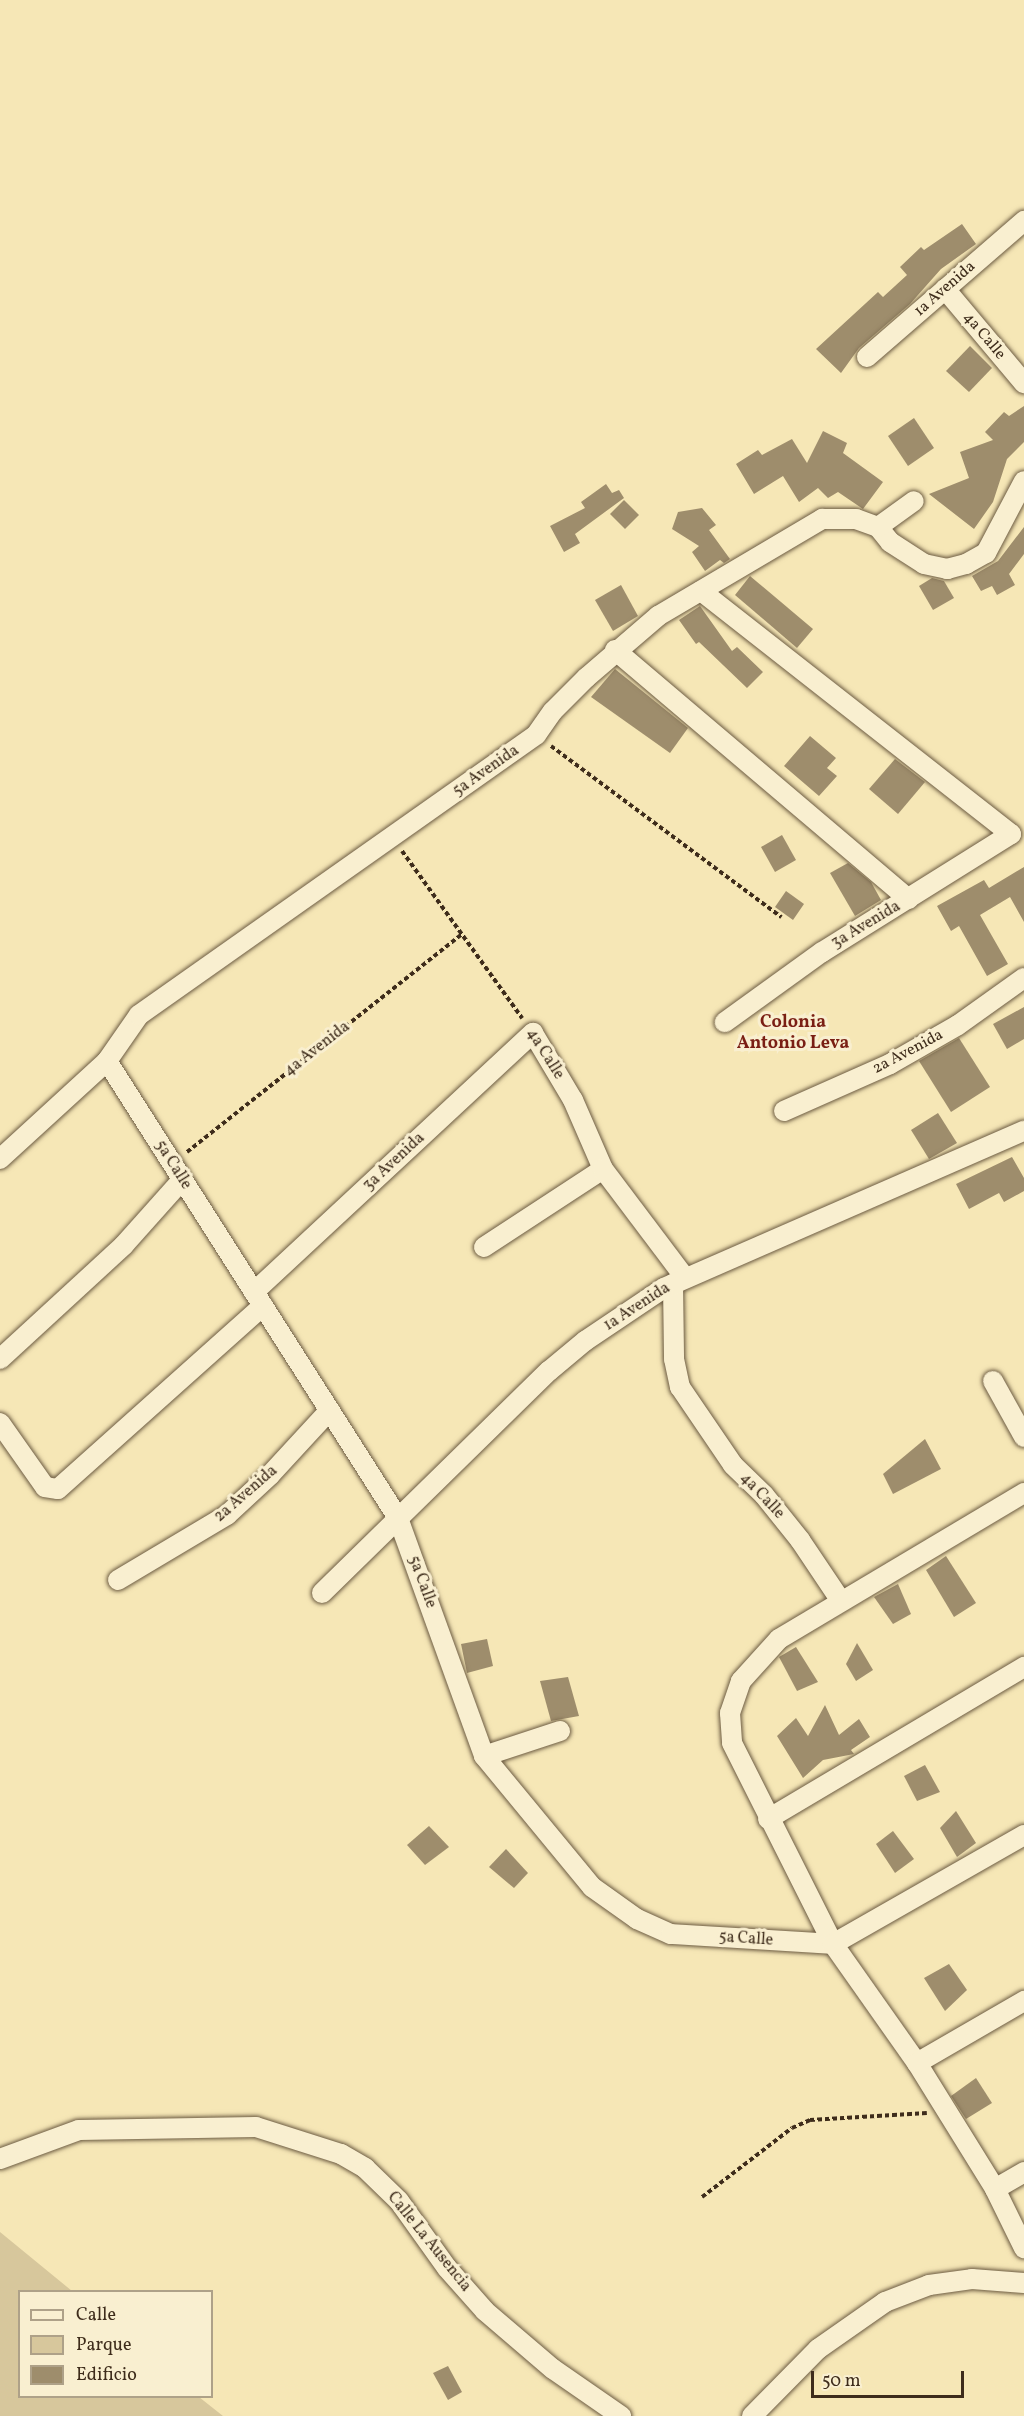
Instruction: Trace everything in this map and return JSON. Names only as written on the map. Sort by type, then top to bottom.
[{"type":"street","name":"1a Avenida","points":[[867,357],[1024,221]]},
{"type":"street","name":"4a Calle","points":[[945,289],[1024,383]]},
{"type":"street","points":[[914,501],[878,527],[890,542],[924,564],[947,569],[966,564],[986,553],[1024,481]]},
{"type":"street","name":"5a Avenida","points":[[0,1159],[107,1061],[139,1015],[536,735],[553,711],[615,650],[677,602],[701,591],[822,519],[856,519],[878,527]]},
{"type":"street","name":"3a Avenida","points":[[701,591],[1011,834],[822,952],[725,1022]]},
{"type":"street","points":[[615,650],[909,899]]},
{"type":"street","name":"2a Avenida","points":[[784,1111],[900,1058],[958,1026],[1024,978]]},
{"type":"street","name":"4a Calle","points":[[533,1033],[573,1100],[603,1169],[679,1281],[674,1359],[680,1387],[726,1456],[801,1540],[841,1602]]},
{"type":"street","name":"3a Avenida","points":[[0,1423],[45,1487],[58,1489],[259,1299],[533,1033]]},
{"type":"street","name":"5a Calle","points":[[107,1061],[398,1518],[484,1756],[592,1887],[637,1919],[671,1934],[833,1944]]},
{"type":"street","name":"1a Avenida","points":[[322,1593],[549,1371],[585,1341],[679,1281],[1024,1131]]},
{"type":"street","points":[[484,1247],[603,1169]]},
{"type":"street","points":[[0,1359],[124,1245],[177,1172]]},
{"type":"street","points":[[993,1381],[1024,1437]]},
{"type":"street","name":"2a Avenida","points":[[118,1580],[227,1515],[270,1475],[330,1410]]},
{"type":"street","points":[[1024,1493],[779,1639],[741,1681],[730,1713],[732,1743],[768,1819],[833,1944],[917,2063],[995,2189],[1024,2248]]},
{"type":"street","points":[[768,1819],[1024,1667]]},
{"type":"street","points":[[484,1756],[560,1731]]},
{"type":"street","points":[[833,1944],[1024,1835]]},
{"type":"street","points":[[917,2063],[1024,2001]]},
{"type":"street","name":"Calle La Ausencia","points":[[0,2159],[79,2130],[256,2127],[342,2154],[365,2168],[399,2201],[447,2268],[485,2311],[553,2369],[621,2416]]},
{"type":"street","points":[[995,2189],[1024,2172]]},
{"type":"street","points":[[752,2416],[818,2349],[885,2302],[929,2285],[972,2279],[1024,2283]]},
{"type":"path","points":[[536,735],[781,917]]},
{"type":"path","name":"4a Calle","points":[[392,836],[533,1033]]},
{"type":"path","name":"4a Avenida","points":[[177,1172],[462,934]]},
{"type":"path","points":[[702,2197],[792,2128],[810,2120],[946,2112]]},
{"type":"green space","points":[[0,2232],[71,2290],[18,2290],[18,2398],[200,2398],[223,2416],[0,2416]]},
{"type":"building","points":[[962,224],[976,244],[941,269],[910,304],[859,348],[841,373],[816,349],[878,292],[883,297],[907,275],[900,267],[921,247],[924,250]]},
{"type":"building","points":[[970,346],[992,368],[969,392],[946,371]]},
{"type":"building","points":[[1024,406],[1024,442],[1007,459],[993,502],[974,529],[929,494],[969,478],[960,452],[993,440],[985,432],[1004,412],[1009,416]]},
{"type":"building","points":[[914,418],[934,448],[908,466],[888,436]]},
{"type":"building","points":[[823,431],[847,443],[843,453],[883,482],[863,509],[838,492],[828,498],[818,488],[799,502],[783,476],[754,494],[736,464],[758,450],[762,455],[792,439],[807,463]]},
{"type":"building","points":[[606,484],[612,493],[619,490],[624,498],[575,534],[580,543],[564,552],[550,526],[585,508],[581,502]]},
{"type":"building","points":[[624,500],[639,515],[625,529],[610,514]]},
{"type":"building","points":[[702,508],[716,525],[709,530],[730,559],[724,563],[720,560],[705,571],[692,552],[699,546],[672,529],[678,512]]},
{"type":"building","points":[[1024,527],[1024,554],[1009,574],[1015,585],[997,595],[992,586],[981,591],[972,576],[998,561]]},
{"type":"building","points":[[750,576],[813,629],[797,648],[735,595]]},
{"type":"building","points":[[932,578],[944,581],[954,598],[933,610],[919,586]]},
{"type":"building","points":[[621,585],[638,616],[613,631],[595,600]]},
{"type":"building","points":[[700,606],[732,651],[737,647],[763,672],[747,688],[699,642],[696,644],[679,620]]},
{"type":"building","points":[[615,669],[688,728],[670,753],[591,697]]},
{"type":"building","points":[[810,736],[836,758],[827,768],[837,776],[819,796],[784,766]]},
{"type":"building","points":[[895,759],[925,782],[898,814],[869,789]]},
{"type":"building","points":[[782,835],[796,860],[775,872],[761,847]]},
{"type":"building","points":[[848,863],[871,882],[881,900],[855,916],[830,873]]},
{"type":"building","points":[[1024,867],[1024,922],[1010,897],[980,915],[1008,964],[987,976],[959,926],[951,931],[937,906],[984,880],[989,888]]},
{"type":"building","points":[[786,891],[804,904],[793,920],[775,907]]},
{"type":"building","points":[[1024,1007],[1024,1039],[1007,1049],[993,1024]]},
{"type":"building","points":[[959,1038],[990,1087],[951,1112],[919,1061]]},
{"type":"building","points":[[938,1113],[957,1143],[929,1159],[911,1130]]},
{"type":"building","points":[[1012,1157],[1024,1178],[1024,1191],[1004,1202],[999,1193],[969,1209],[956,1184]]},
{"type":"building","points":[[925,1439],[941,1469],[893,1494],[883,1474]]},
{"type":"building","points":[[946,1556],[976,1603],[954,1617],[926,1570]]},
{"type":"building","points":[[898,1584],[911,1614],[893,1624],[874,1597]]},
{"type":"building","points":[[487,1639],[493,1666],[467,1673],[461,1644]]},
{"type":"building","points":[[857,1643],[873,1670],[856,1681],[846,1664]]},
{"type":"building","points":[[796,1647],[818,1682],[797,1691],[779,1657]]},
{"type":"building","points":[[568,1677],[579,1716],[551,1721],[540,1681]]},
{"type":"building","points":[[825,1705],[839,1735],[859,1719],[870,1737],[851,1750],[854,1754],[823,1760],[803,1778],[777,1736],[796,1718],[808,1736]]},
{"type":"building","points":[[925,1765],[940,1792],[917,1801],[904,1776]]},
{"type":"building","points":[[956,1811],[976,1843],[957,1857],[940,1828]]},
{"type":"building","points":[[429,1826],[449,1847],[425,1865],[407,1845]]},
{"type":"building","points":[[893,1831],[914,1859],[895,1873],[876,1844]]},
{"type":"building","points":[[506,1849],[528,1873],[514,1888],[489,1867]]},
{"type":"building","points":[[949,1964],[967,1990],[945,2011],[924,1978]]},
{"type":"building","points":[[976,2078],[992,2103],[966,2119],[951,2096]]},
{"type":"building","points":[[448,2366],[462,2392],[448,2400],[433,2373]]},
{"type":"district","name":"Colonia Antonio Leva","points":[[793,1034]]}]
